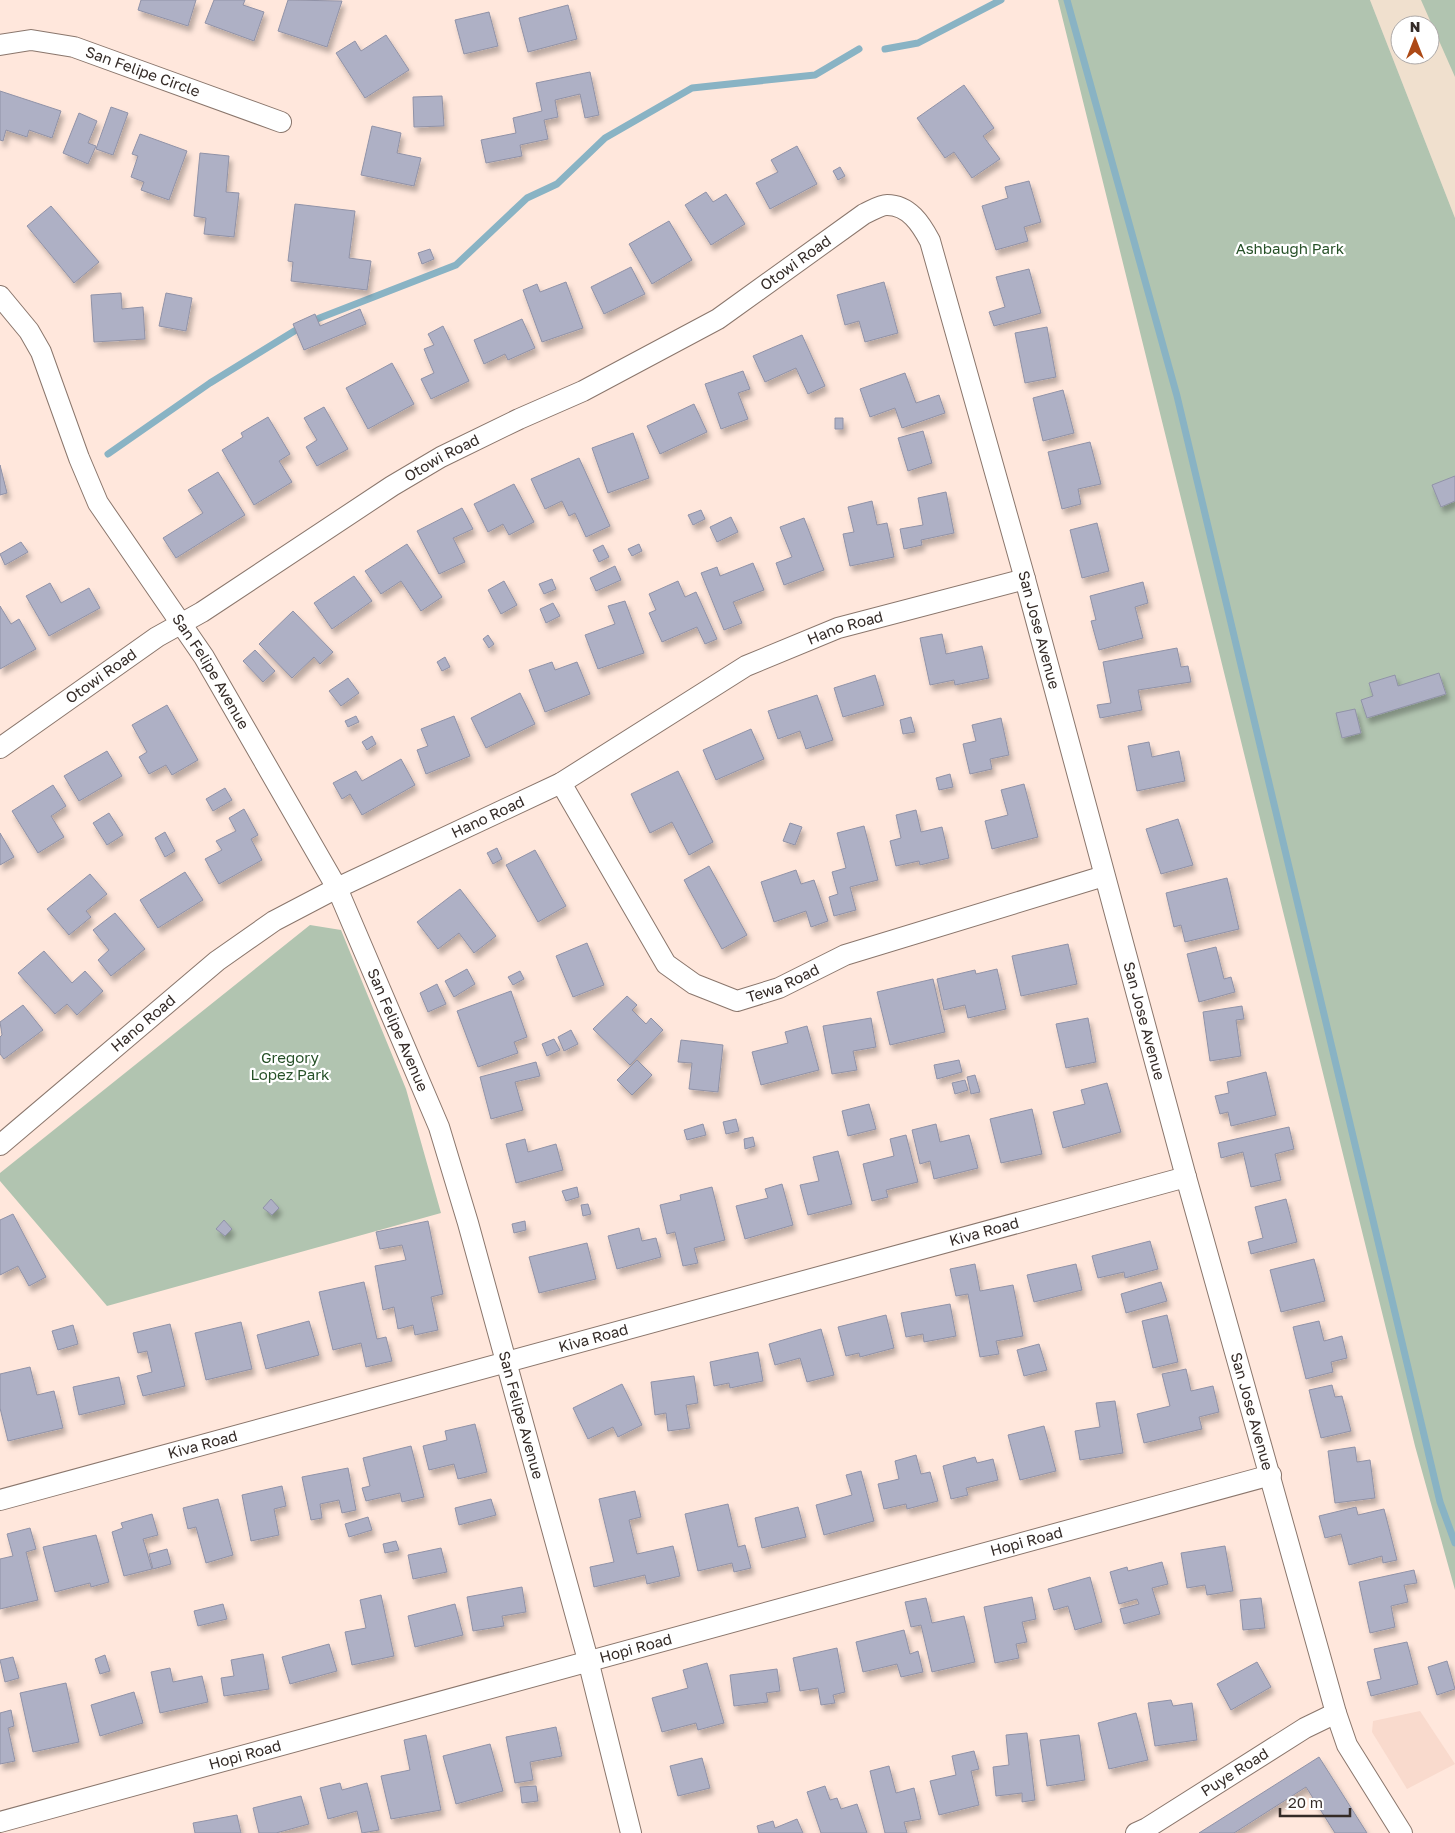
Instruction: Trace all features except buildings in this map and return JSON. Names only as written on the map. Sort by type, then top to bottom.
[{"type":"street","name":"San Felipe Circle","points":[[0,45],[31,40],[74,47],[281,122]]},
{"type":"street","name":"Otowi Road","points":[[0,748],[150,643],[392,486],[433,462],[519,419],[591,387],[718,320],[864,214],[885,205],[901,208]]},
{"type":"street","name":"San Jose Avenue","points":[[901,208],[919,220],[930,241],[1025,579],[1186,1177],[1271,1475],[1336,1713],[1347,1745],[1402,1833]]},
{"type":"street","name":"San Felipe Avenue","points":[[0,296],[29,331],[41,352],[79,458],[98,503],[204,657],[337,888],[439,1127],[588,1660],[631,1833]]},
{"type":"street","name":"Hano Road","points":[[0,1145],[234,947],[274,921],[337,888],[561,783],[746,666],[838,628],[1025,579]]},
{"type":"street","name":"Tewa Road","points":[[561,783],[666,964],[694,984],[737,1001],[779,988],[845,954],[1104,876]]},
{"type":"street","name":"Kiva Road","points":[[0,1500],[1186,1177]]},
{"type":"street","name":"Hopi Road","points":[[0,1822],[1271,1475]]},
{"type":"street","name":"Puye Road","points":[[1136,1833],[1305,1728],[1336,1713]]},
{"type":"shaded area","points":[[1370,0],[1455,0],[1455,218],[1395,65],[1440,65],[1440,15],[1390,15],[1390,51]]},
{"type":"shaded area","points":[[1420,1711],[1455,1764],[1407,1789],[1372,1732],[1373,1721]]},
{"type":"green space","name":"Ashbaugh Park","points":[[1058,0],[1370,0],[1390,51],[1390,65],[1395,65],[1455,218],[1455,1590],[1415,1446]]},
{"type":"green space","points":[[1421,0],[1455,0],[1455,77],[1440,43],[1440,15],[1428,15]]},
{"type":"green space","name":"Gregory Lopez Park","points":[[310,925],[341,930],[406,1089],[441,1213],[107,1306],[0,1181],[0,1173]]},
{"type":"waterway","points":[[885,49],[918,43],[1001,0]]},
{"type":"waterway","points":[[1067,0],[1177,396],[1440,1502],[1455,1543]]},
{"type":"waterway","points":[[317,319],[456,265],[527,198],[557,184],[605,138],[692,88],[815,75],[859,49]]},
{"type":"waterway","points":[[108,454],[210,383],[296,330]]}]
